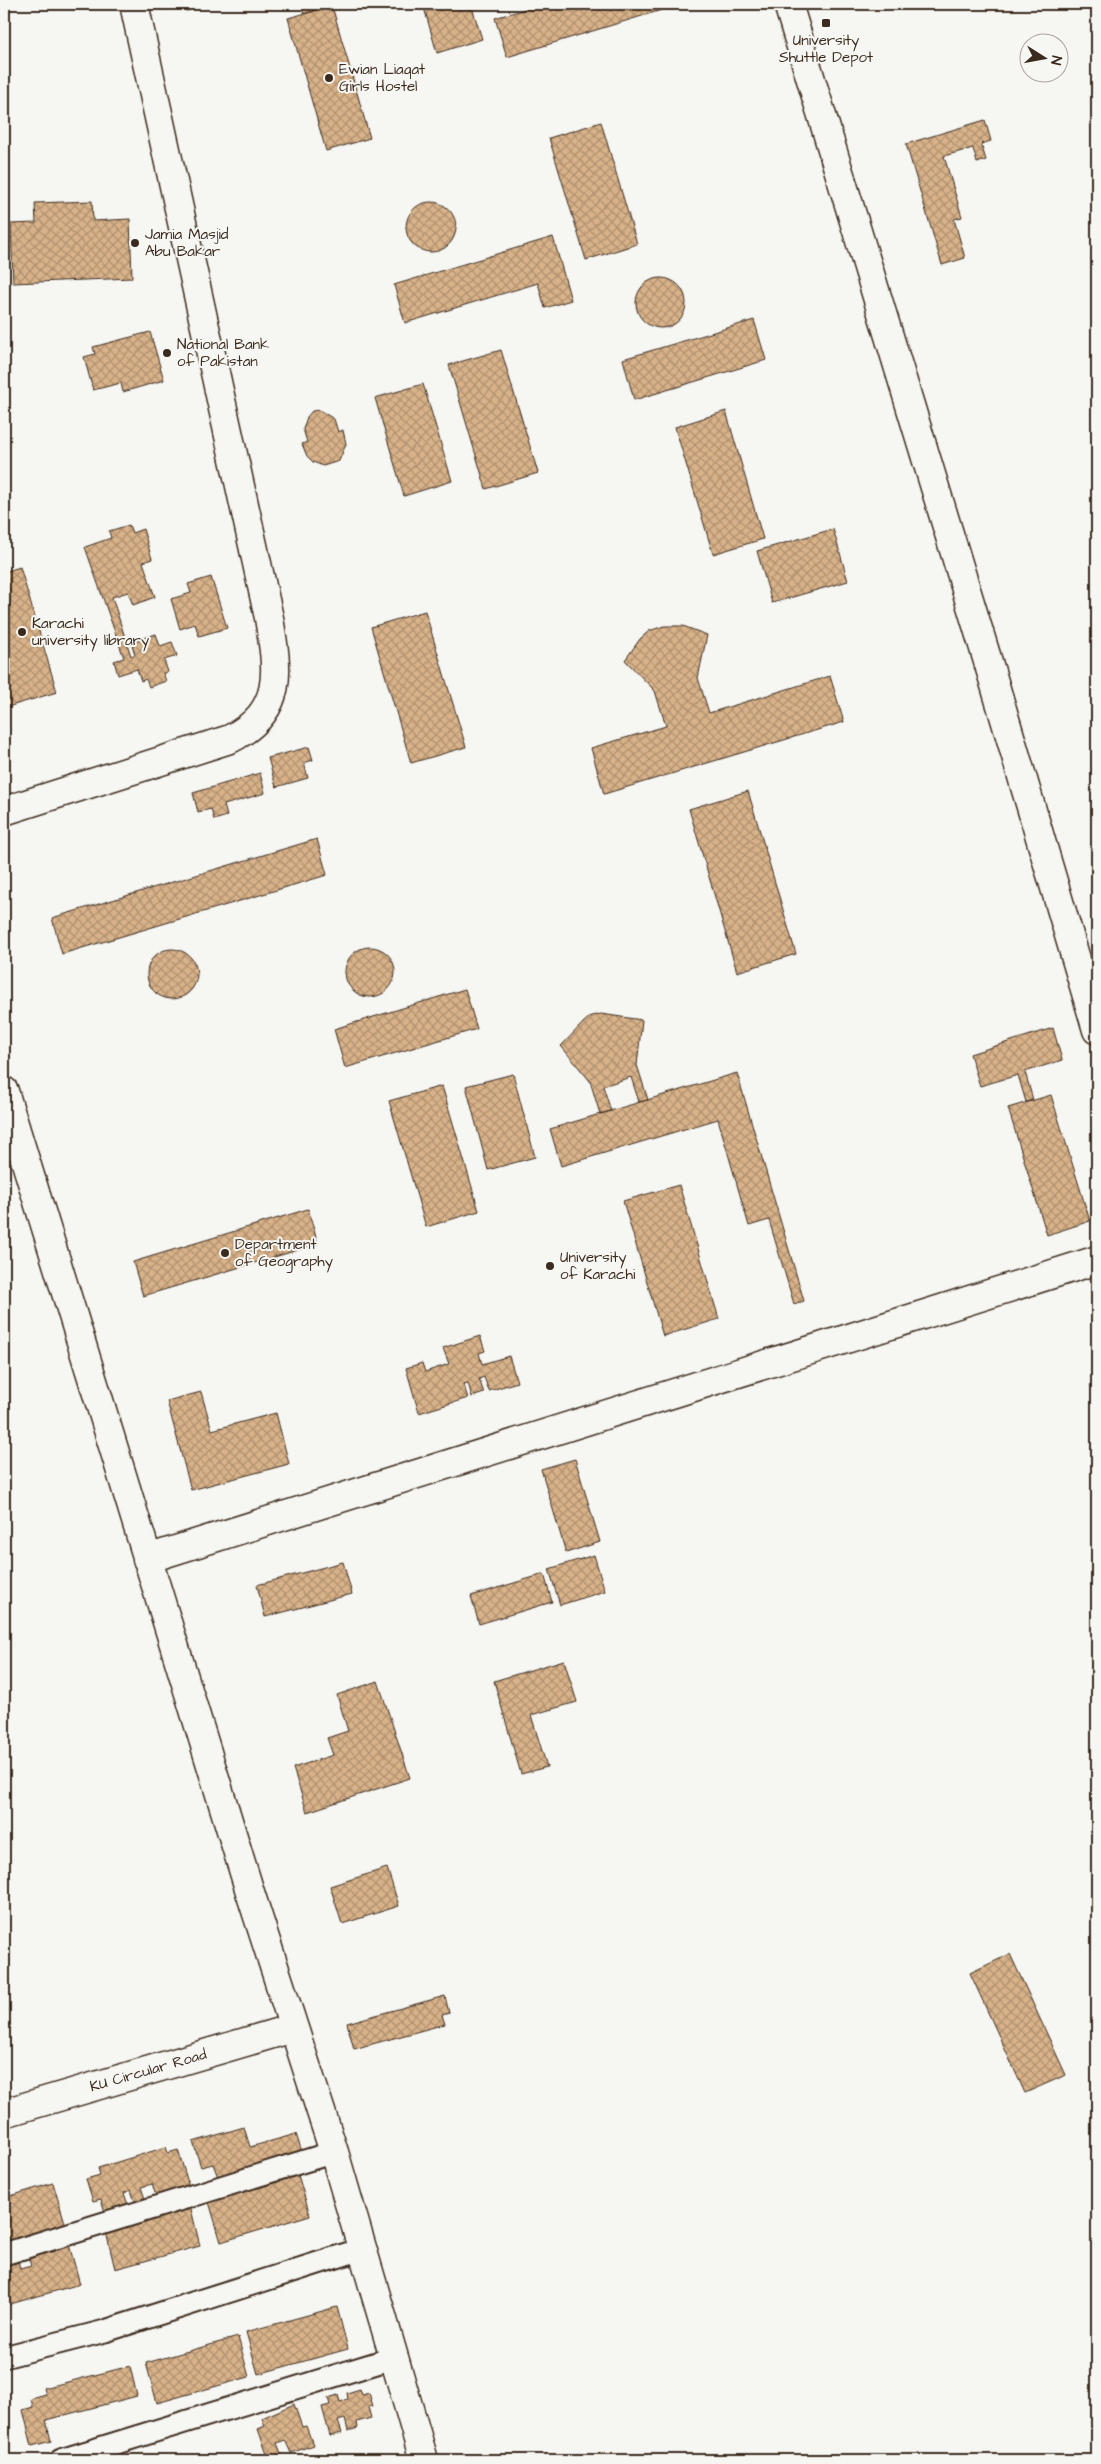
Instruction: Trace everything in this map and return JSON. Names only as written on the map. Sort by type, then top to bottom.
[{"type":"street","points":[[4,811],[230,739],[248,730],[260,718],[273,694],[275,654],[269,618],[134,4]]},
{"type":"street","points":[[788,4],[989,665],[1097,1030]]},
{"type":"street","points":[[4,1091],[147,1560],[293,2028],[334,2152],[424,2460]]},
{"type":"street","points":[[147,1560],[1097,1260]]},
{"type":"street","name":"KU Circular Road","points":[[4,2113],[293,2028]]},
{"type":"street","points":[[4,2254],[334,2152]]},
{"type":"street","points":[[4,2357],[105,2331],[362,2249]]},
{"type":"street","points":[[61,2460],[393,2358]]},
{"type":"building","points":[[184,4],[210,4],[186,11]]},
{"type":"building","points":[[301,4],[313,4],[315,11],[304,14]]},
{"type":"building","points":[[423,4],[471,4],[482,39],[437,53]]},
{"type":"building","points":[[542,4],[663,4],[665,9],[507,57],[495,18]]},
{"type":"building","name":"Ewian Liaqat Girls Hostel","points":[[332,6],[370,138],[326,151],[288,18]]},
{"type":"building","points":[[985,120],[991,141],[981,144],[986,160],[977,163],[973,148],[944,156],[962,217],[954,219],[965,258],[942,265],[906,144]]},
{"type":"building","points":[[601,122],[637,244],[586,260],[549,138]]},
{"type":"building","points":[[92,201],[93,221],[130,219],[132,278],[13,283],[11,224],[36,223],[35,203]]},
{"type":"building","points":[[431,202],[440,204],[451,213],[456,227],[454,236],[445,247],[431,252],[422,250],[411,241],[406,227],[408,218],[417,207]]},
{"type":"building","points":[[553,237],[571,300],[545,308],[538,283],[405,323],[394,285]]},
{"type":"building","points":[[661,278],[675,282],[682,289],[686,303],[682,317],[675,324],[661,328],[647,324],[640,317],[636,303],[640,289],[647,282]]},
{"type":"building","points":[[754,320],[766,360],[634,400],[623,359]]},
{"type":"building","points":[[150,332],[164,380],[123,392],[121,383],[93,390],[84,357],[95,354],[93,347]]},
{"type":"building","points":[[501,350],[538,473],[486,489],[449,365]]},
{"type":"building","points":[[423,384],[452,481],[404,496],[375,398]]},
{"type":"building","points":[[319,410],[334,419],[338,432],[343,430],[346,444],[339,461],[323,466],[313,462],[307,456],[302,444],[307,442],[303,429],[307,417],[312,411]]},
{"type":"building","points":[[726,411],[763,539],[713,554],[675,427]]},
{"type":"building","points":[[129,525],[132,533],[143,529],[152,559],[143,562],[155,597],[133,605],[128,592],[112,597],[131,656],[135,654],[131,642],[156,634],[160,646],[172,642],[177,656],[164,660],[168,672],[163,673],[166,681],[149,687],[146,679],[141,681],[137,669],[118,675],[114,661],[124,658],[85,547],[111,538],[109,531]]},
{"type":"building","points":[[833,529],[848,581],[772,603],[757,551]]},
{"type":"building","name":"Karachi university library","points":[[20,567],[57,692],[4,708],[4,572]]},
{"type":"building","points":[[211,577],[227,628],[199,636],[195,624],[180,629],[171,599],[191,593],[188,584]]},
{"type":"building","points":[[425,611],[466,747],[411,763],[371,627]]},
{"type":"building","points":[[664,626],[683,626],[707,635],[698,678],[709,713],[830,676],[844,722],[604,794],[591,748],[666,726],[655,691],[625,660],[640,639],[649,631]]},
{"type":"building","points":[[309,747],[313,760],[304,763],[308,778],[276,787],[268,758]]},
{"type":"building","points":[[260,773],[265,793],[224,805],[227,816],[214,820],[211,809],[198,812],[193,793]]},
{"type":"building","points":[[748,791],[796,954],[737,972],[689,809]]},
{"type":"building","points":[[317,839],[327,875],[62,954],[52,918]]},
{"type":"building","points":[[370,947],[384,951],[391,958],[395,972],[391,986],[384,993],[370,997],[356,993],[349,986],[345,972],[349,958],[356,951]]},
{"type":"building","points":[[172,949],[181,951],[192,960],[197,974],[195,983],[186,994],[172,999],[163,997],[152,988],[147,974],[149,965],[158,954]]},
{"type":"building","points":[[465,989],[477,1029],[345,1068],[334,1029]]},
{"type":"building","points":[[601,1014],[642,1020],[637,1065],[648,1100],[639,1102],[631,1077],[603,1086],[611,1111],[600,1114],[590,1081],[561,1046],[591,1016]]},
{"type":"building","points":[[1053,1028],[1062,1060],[1025,1072],[1033,1100],[1026,1102],[1018,1075],[980,1086],[970,1054]]},
{"type":"building","points":[[737,1073],[804,1301],[794,1304],[769,1220],[749,1226],[718,1119],[561,1166],[550,1129]]},
{"type":"building","points":[[513,1074],[535,1157],[488,1170],[466,1086]]},
{"type":"building","points":[[442,1086],[479,1211],[426,1227],[389,1101]]},
{"type":"building","points":[[1051,1095],[1090,1221],[1047,1235],[1008,1108]]},
{"type":"building","points":[[679,1185],[719,1319],[663,1336],[623,1201]]},
{"type":"building","name":"Department of Geography","points":[[308,1209],[318,1244],[143,1296],[133,1262]]},
{"type":"building","points":[[480,1336],[485,1351],[479,1353],[482,1364],[509,1356],[517,1382],[489,1391],[484,1377],[479,1379],[484,1393],[472,1397],[468,1383],[463,1384],[468,1398],[419,1413],[406,1368],[422,1363],[425,1372],[449,1364],[443,1348]]},
{"type":"building","points":[[201,1392],[212,1430],[276,1413],[289,1464],[191,1490],[167,1401]]},
{"type":"building","points":[[575,1459],[600,1542],[566,1553],[541,1469]]},
{"type":"building","points":[[594,1555],[605,1591],[560,1605],[549,1569]]},
{"type":"building","points":[[343,1562],[352,1594],[265,1617],[257,1585]]},
{"type":"building","points":[[544,1574],[552,1602],[479,1624],[471,1596]]},
{"type":"building","points":[[564,1660],[577,1702],[531,1715],[547,1767],[521,1774],[494,1681]]},
{"type":"building","points":[[378,1681],[410,1778],[307,1812],[293,1768],[333,1755],[327,1738],[348,1731],[337,1695]]},
{"type":"building","points":[[387,1868],[399,1906],[342,1924],[330,1886]]},
{"type":"building","points":[[1010,1954],[1066,2075],[1025,2093],[970,1973]]},
{"type":"building","points":[[445,1996],[449,2013],[442,2015],[445,2024],[354,2049],[347,2023]]},
{"type":"building","points":[[244,2127],[250,2147],[296,2134],[302,2152],[218,2177],[213,2164],[201,2167],[193,2142]]},
{"type":"building","points":[[166,2147],[168,2153],[178,2150],[189,2186],[156,2196],[152,2184],[141,2187],[145,2199],[135,2202],[131,2190],[124,2193],[128,2205],[105,2212],[101,2199],[93,2201],[86,2179],[100,2175],[98,2168]]},
{"type":"building","points":[[298,2175],[310,2215],[221,2242],[209,2202]]},
{"type":"building","points":[[53,2183],[66,2226],[4,2245],[4,2198]]},
{"type":"building","points":[[191,2209],[200,2246],[115,2269],[106,2232]]},
{"type":"building","points":[[68,2241],[80,2284],[7,2305],[4,2296],[4,2260],[17,2256],[20,2269],[31,2266],[27,2253]]},
{"type":"building","points":[[337,2307],[348,2349],[258,2374],[246,2332]]},
{"type":"building","points":[[238,2337],[249,2377],[157,2403],[146,2363]]},
{"type":"building","points":[[130,2366],[137,2396],[46,2420],[51,2441],[32,2446],[23,2410],[33,2407],[31,2399],[46,2395],[44,2388]]},
{"type":"building","points":[[360,2389],[362,2395],[369,2393],[373,2406],[368,2407],[371,2418],[357,2422],[358,2428],[348,2431],[345,2419],[338,2421],[342,2433],[330,2436],[322,2407],[330,2405],[328,2398],[338,2395],[340,2402],[348,2399],[347,2393]]},
{"type":"building","points":[[294,2404],[302,2427],[306,2426],[313,2445],[291,2453],[285,2440],[277,2443],[282,2456],[269,2460],[258,2429],[265,2426],[262,2418]]},
{"type":"place","name":"University Shuttle Depot","points":[[826,23]]},
{"type":"place","name":"Ewian Liaqat Girls Hostel","points":[[329,78]]},
{"type":"place","name":"Jamia Masjid Abu Bakar","points":[[135,243]]},
{"type":"place","name":"National Bank of Pakistan","points":[[167,353]]},
{"type":"place","name":"Karachi university library","points":[[22,632]]},
{"type":"place","name":"Department of Geography","points":[[225,1253]]},
{"type":"place","name":"University of Karachi","points":[[550,1266]]}]
